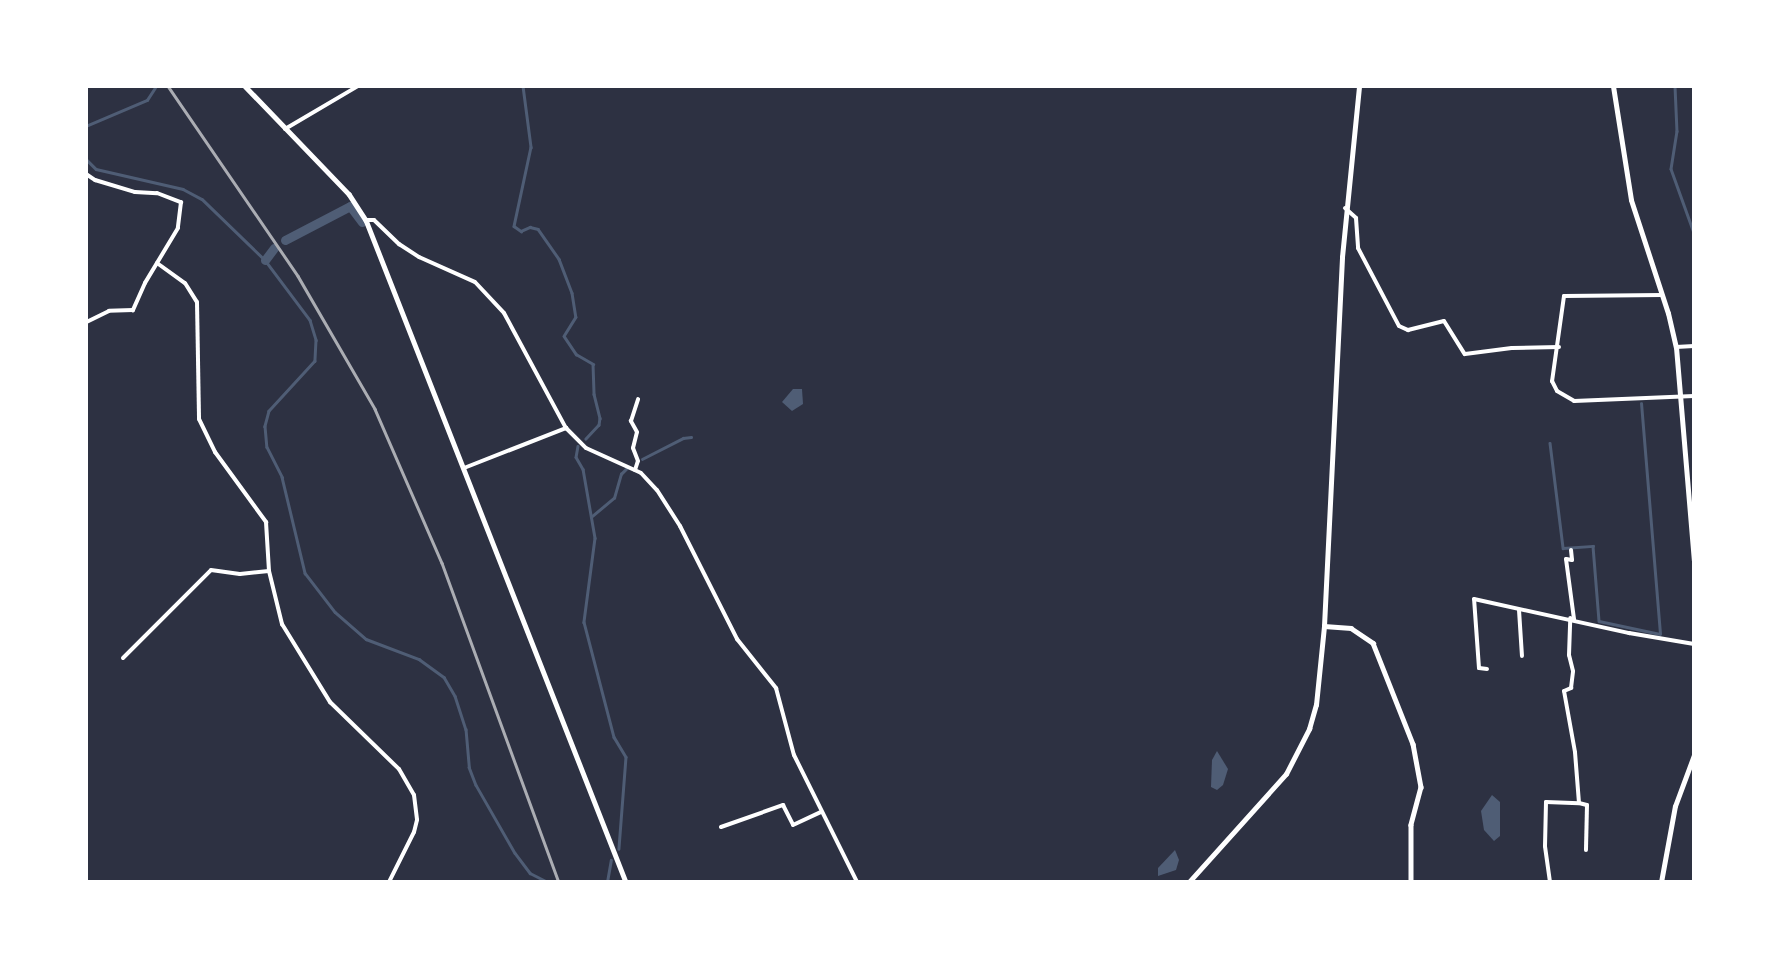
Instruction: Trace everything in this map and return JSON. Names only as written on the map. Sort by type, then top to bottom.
[{"type":"main road","points":[[1613,86],[1631,200],[1662,295],[1676,347],[1694,560]]},
{"type":"main road","points":[[1661,882],[1675,806],[1694,755]]},
{"type":"street","points":[[245,86],[284,129],[349,194],[366,220],[626,882]]},
{"type":"street","points":[[284,129],[358,86]]},
{"type":"street","points":[[1189,882],[1261,804],[1294,761],[1316,705],[1324,626],[1345,208],[1360,86]]},
{"type":"street","points":[[86,174],[111,185],[135,192],[157,193],[181,202],[178,228],[157,263],[133,310],[109,311],[86,322]]},
{"type":"street","points":[[1345,208],[1356,218],[1358,248],[1399,326],[1408,330],[1444,321],[1465,354],[1512,348],[1559,347]]},
{"type":"street","points":[[366,220],[374,220],[398,244],[419,256],[456,270],[484,290],[515,332],[566,428],[586,448],[636,470],[648,479],[671,509],[737,639],[776,688],[794,756],[857,882]]},
{"type":"street","points":[[157,263],[185,283],[197,302],[198,419],[215,452],[266,522],[269,571],[280,618],[291,642],[330,702],[399,769],[414,795],[418,820],[389,882]]},
{"type":"street","points":[[1662,295],[1564,296],[1559,347],[1552,381],[1566,399],[1694,396]]},
{"type":"street","points":[[1676,347],[1694,346]]},
{"type":"street","points":[[636,470],[638,461],[634,448],[637,432],[631,421],[638,399]]},
{"type":"street","points":[[464,468],[566,428]]},
{"type":"street","points":[[1571,550],[1572,560],[1566,559],[1572,619],[1569,655],[1573,670],[1571,688],[1564,691],[1575,752],[1578,803]]},
{"type":"street","points":[[122,658],[211,570],[240,574],[269,571]]},
{"type":"street","points":[[1487,669],[1479,668],[1474,599],[1629,633],[1694,644]]},
{"type":"street","points":[[1519,610],[1522,656]]},
{"type":"street","points":[[1324,626],[1351,628],[1373,643],[1413,744],[1421,787],[1411,825],[1411,882]]},
{"type":"street","points":[[1550,882],[1545,846],[1546,802],[1588,805],[1586,850]]},
{"type":"street","points":[[721,827],[783,805],[792,826],[821,812]]},
{"type":"water","points":[[793,389],[802,389],[803,404],[792,411],[782,402]]},
{"type":"water","points":[[1217,751],[1228,769],[1223,785],[1217,790],[1211,787],[1212,760]]},
{"type":"water","points":[[1492,795],[1500,802],[1500,836],[1494,841],[1484,830],[1481,811]]},
{"type":"water","points":[[1175,850],[1179,860],[1176,870],[1158,876],[1158,868]]},
{"type":"waterway","points":[[86,126],[147,100],[156,86]]},
{"type":"waterway","points":[[523,86],[531,147],[514,226],[521,231],[530,227],[538,229],[559,259],[572,293],[576,317],[564,336],[576,354],[593,364],[594,394],[600,418],[599,425],[586,439]]},
{"type":"waterway","points":[[1675,86],[1677,131],[1671,169],[1694,233]]},
{"type":"waterway","points":[[86,159],[96,169],[183,189],[202,199],[265,260],[310,320],[316,340],[315,361],[269,411],[265,426],[267,447],[282,477],[305,573],[335,612],[366,639],[419,659],[444,677],[455,696],[466,729],[469,767],[476,785],[515,853],[530,873],[548,882]]},
{"type":"waterway","points":[[285,240],[350,206],[362,222]]},
{"type":"waterway","points":[[265,260],[274,248]]},
{"type":"waterway","points":[[1550,443],[1563,548],[1593,546],[1599,621],[1660,634],[1641,404]]},
{"type":"waterway","points":[[642,459],[683,438],[691,437]]},
{"type":"waterway","points":[[578,446],[576,457],[583,469],[595,538],[584,622],[614,737],[626,757],[619,849]]},
{"type":"waterway","points":[[591,517],[614,498],[621,474],[627,468]]},
{"type":"waterway","points":[[607,882],[611,860]]},
{"type":"railway","points":[[168,86],[298,276],[375,409],[442,563],[559,882]]}]
